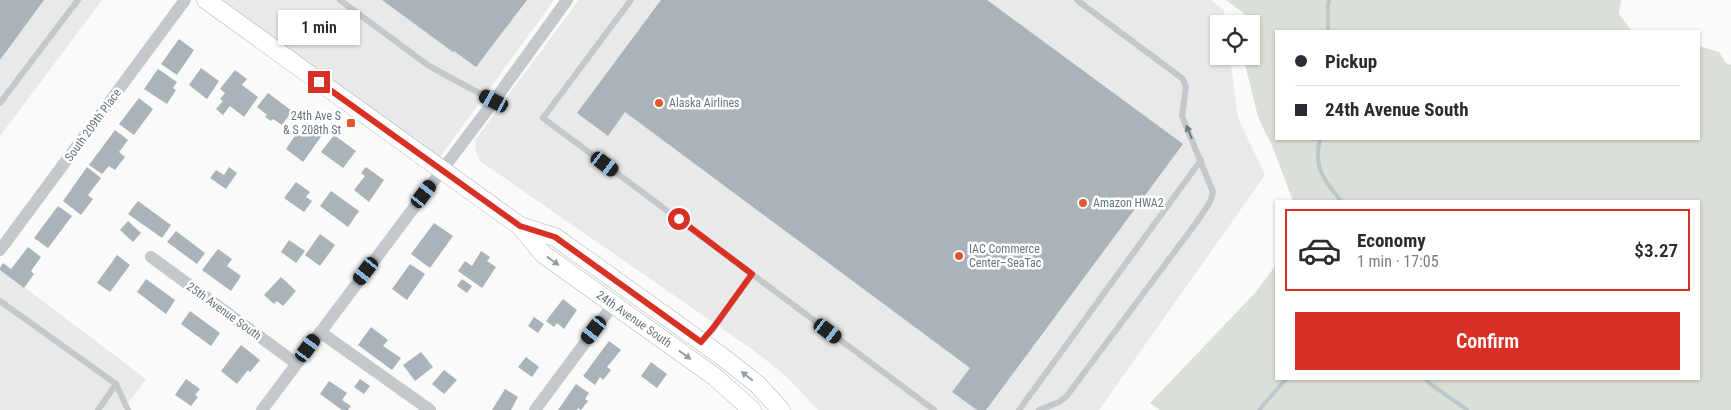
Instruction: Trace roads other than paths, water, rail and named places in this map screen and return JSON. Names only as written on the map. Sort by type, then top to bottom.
[{"type":"street","name":"South 209th Place","points":[[0,250],[185,0]]},
{"type":"street","name":"24th Avenue South","points":[[206,0],[520,226],[543,254],[715,377],[752,410]]},
{"type":"street","points":[[262,410],[494,101],[567,0]]},
{"type":"street","name":"24th Avenue South","points":[[520,226],[555,237],[757,384],[781,410]]},
{"type":"street","name":"25th Avenue South","points":[[151,257],[297,364]]},
{"type":"street","points":[[535,410],[613,305]]},
{"type":"street","points":[[320,332],[430,410]]},
{"type":"lane","points":[[0,103],[78,0]]},
{"type":"lane","points":[[340,0],[429,66],[494,101]]},
{"type":"lane","points":[[631,0],[544,118],[934,410]]},
{"type":"lane","points":[[1039,410],[1066,397],[1185,238],[1210,202],[1213,192],[1182,116],[1186,87],[1183,79],[1077,0]]},
{"type":"lane","points":[[1019,410],[1201,160]]},
{"type":"lane","points":[[701,342],[752,274]]},
{"type":"lane","points":[[0,301],[116,384],[128,410]]},
{"type":"lane","points":[[98,410],[116,384]]},
{"type":"waterway","points":[[1328,30],[1329,0]]},
{"type":"waterway","points":[[1320,140],[1318,149],[1319,166],[1325,180],[1340,200]]},
{"type":"waterway","points":[[1259,410],[1285,380]]},
{"type":"waterway","points":[[1427,380],[1467,410]]},
{"type":"place","name":"Alaska Airlines","points":[[659,103]]},
{"type":"place","name":"24th Ave S & S 208th St","points":[[351,123]]},
{"type":"place","name":"Amazon HWA2","points":[[1083,203]]},
{"type":"place","name":"IAC Commerce Center–SeaTac","points":[[959,256]]}]
